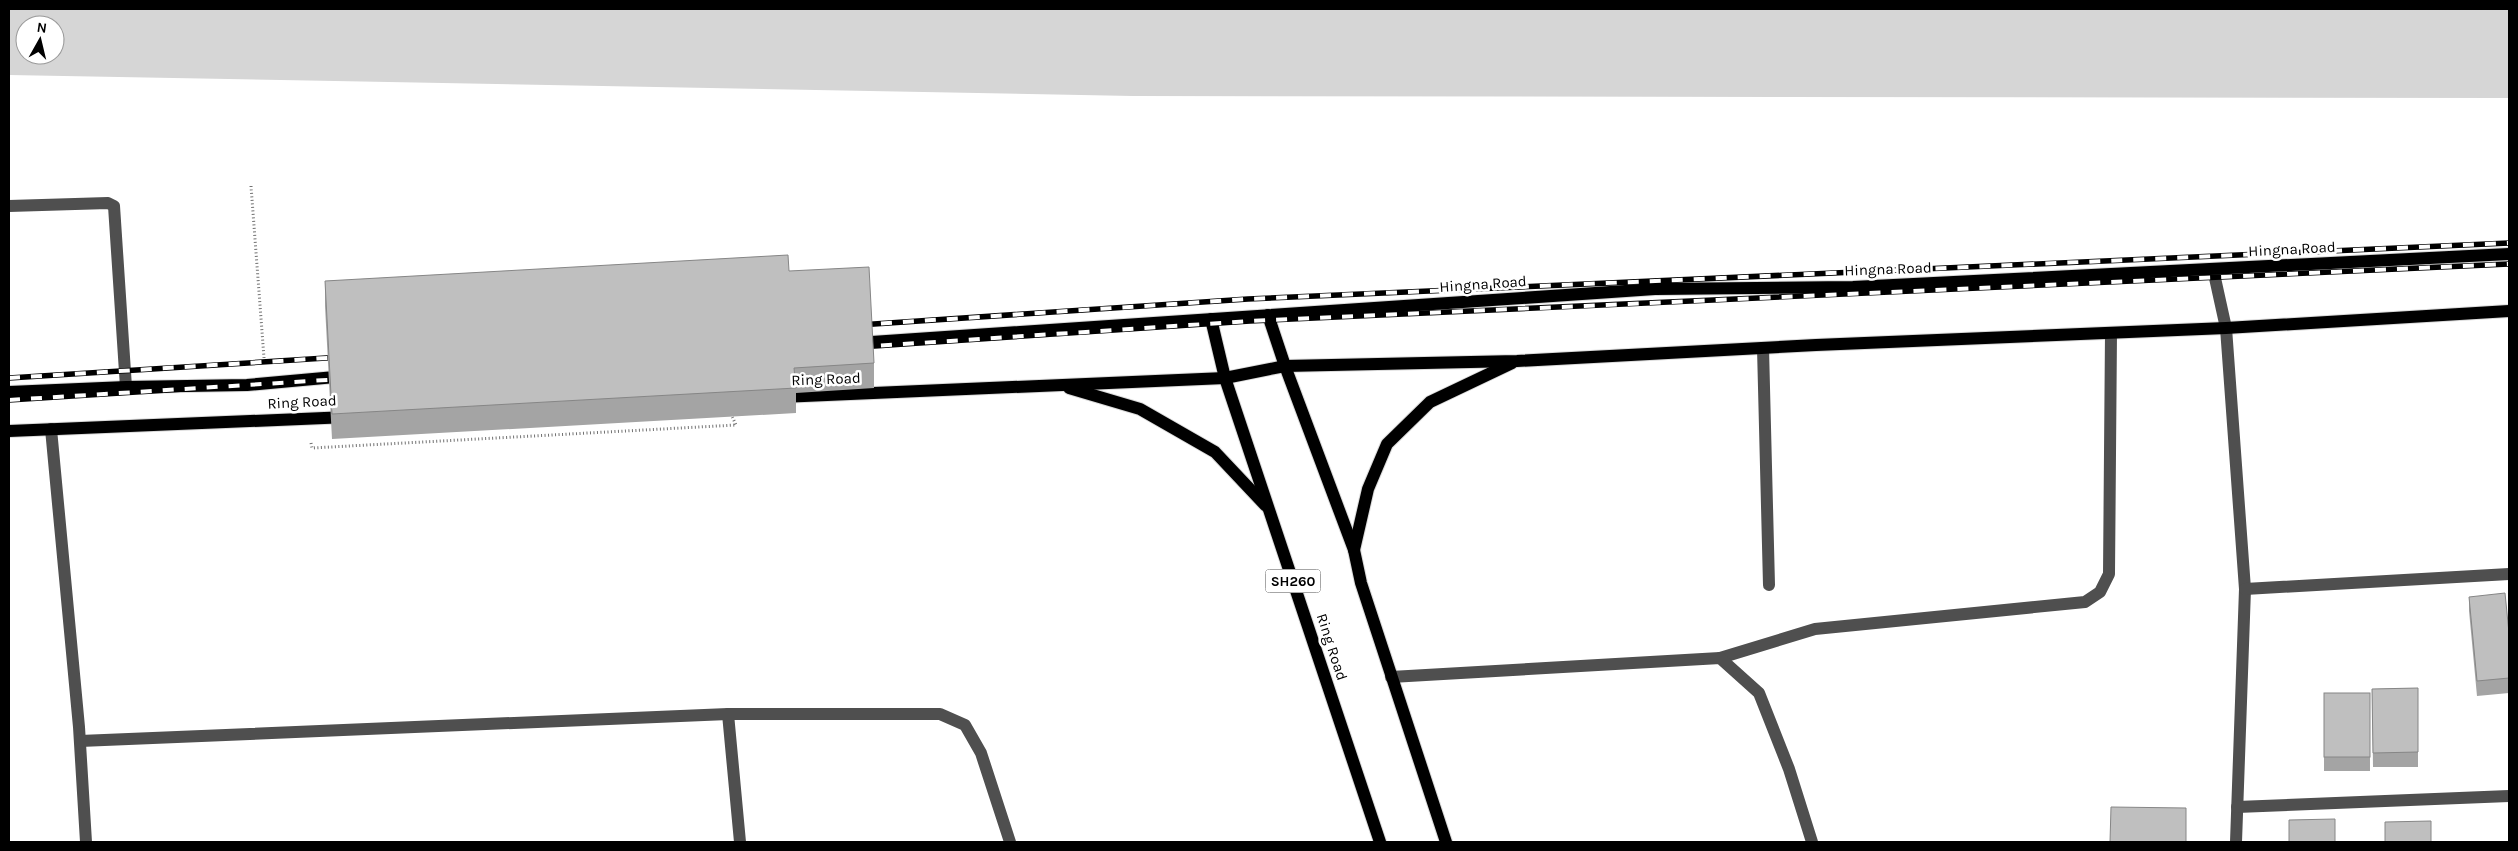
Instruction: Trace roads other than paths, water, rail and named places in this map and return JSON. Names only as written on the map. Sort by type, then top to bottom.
[{"type":"main road","name":"Hingna Road","points":[[845,344],[1655,289],[1853,287],[2509,254]]},
{"type":"main road","points":[[1225,378],[1285,366],[1517,360],[2226,328],[2509,311]]},
{"type":"main road","points":[[1268,315],[1285,366],[1354,550],[1361,583],[1446,842]]},
{"type":"main road","name":"Ring Road","points":[[1211,319],[1225,378],[1380,842]]},
{"type":"main road","points":[[1354,550],[1368,489],[1387,444],[1430,402],[1517,360]]},
{"type":"main road","points":[[9,392],[126,387],[247,385],[287,380],[357,376]]},
{"type":"main road","name":"Ring Road","points":[[765,398],[1225,378]]},
{"type":"main road","name":"SH260","points":[[1058,385],[1140,410],[1215,452],[1270,510]]},
{"type":"main road","name":"Ring Road","points":[[9,431],[364,416]]},
{"type":"street","points":[[9,206],[108,203],[114,206],[126,387]]},
{"type":"street","points":[[2213,269],[2226,328],[2245,589],[2236,842]]},
{"type":"street","points":[[1391,677],[1720,658],[1815,629],[2085,602],[2100,592],[2109,574],[2111,333]]},
{"type":"street","points":[[1763,348],[1769,585]]},
{"type":"street","points":[[52,429],[80,742],[86,842]]},
{"type":"street","points":[[2245,589],[2509,574]]},
{"type":"street","points":[[1720,658],[1759,693],[1789,769],[1812,842]]},
{"type":"street","points":[[80,742],[728,714],[940,714],[965,725],[981,753],[1010,842]]},
{"type":"street","points":[[728,714],[740,842]]},
{"type":"street","points":[[2237,807],[2509,796]]},
{"type":"railway","points":[[859,325],[1248,299],[2509,243]]},
{"type":"railway","points":[[859,347],[1250,321],[2509,264]]},
{"type":"railway","points":[[9,378],[342,357]]},
{"type":"railway","points":[[9,400],[342,379]]}]
